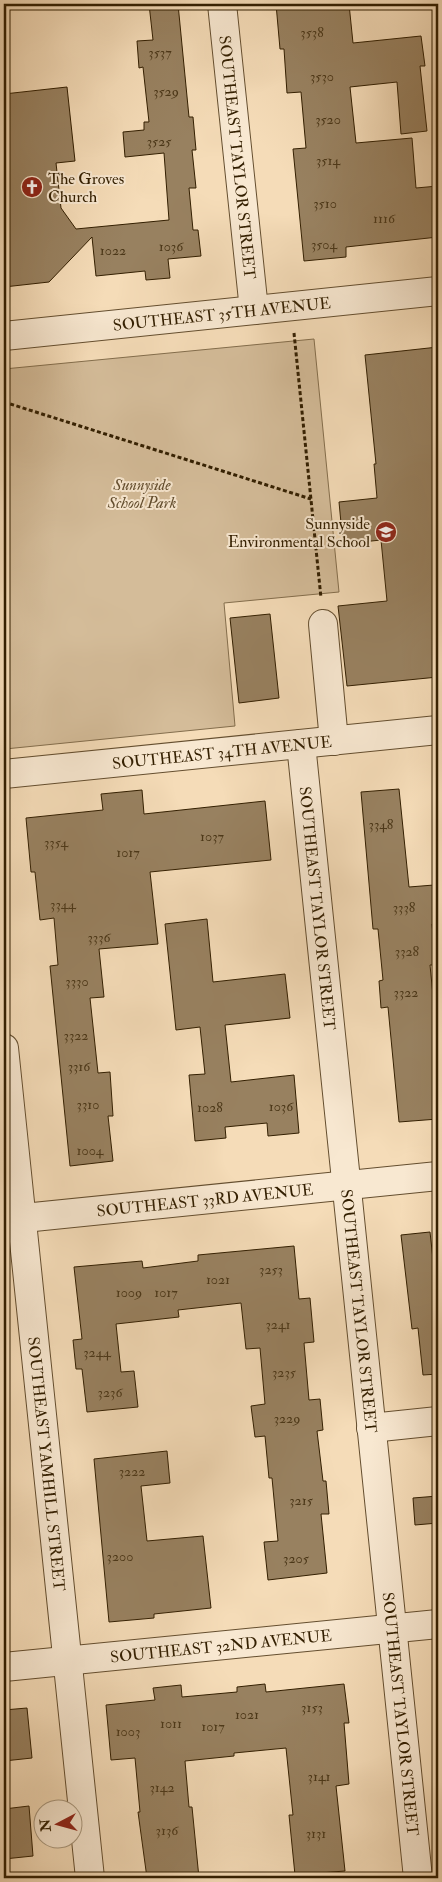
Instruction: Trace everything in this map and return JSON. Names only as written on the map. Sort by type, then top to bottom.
[{"type":"street","name":"SOUTHEAST TAYLOR STREET","points":[[222,4],[254,310]]},
{"type":"street","name":"SOUTHEAST 35TH AVENUE","points":[[4,336],[438,291]]},
{"type":"street","points":[[323,624],[334,741]]},
{"type":"street","name":"SOUTHEAST 34TH AVENUE","points":[[4,774],[438,730]]},
{"type":"street","name":"SOUTHEAST TAYLOR STREET","points":[[301,744],[418,1878]]},
{"type":"street","name":"SOUTHEAST YAMHILL STREET","points":[[4,1048],[13,1220],[67,1660],[90,1878]]},
{"type":"street","name":"SOUTHEAST 33RD AVENUE","points":[[13,1220],[438,1176]]},
{"type":"street","points":[[371,1428],[438,1421]]},
{"type":"street","name":"SOUTHEAST 32ND AVENUE","points":[[4,1667],[438,1624]]},
{"type":"path","points":[[291,306],[323,624]]},
{"type":"path","points":[[4,402],[311,499]]},
{"type":"green space","name":"Sunnyside School Park","points":[[314,339],[339,592],[224,603],[235,726],[5,749],[4,369]]},
{"type":"building","points":[[149,4],[178,4],[189,117],[193,117],[196,150],[192,150],[196,188],[189,188],[193,230],[198,230],[201,256],[168,259],[170,278],[146,280],[145,271],[96,276],[92,237],[49,282],[4,287],[4,94],[67,87],[75,161],[56,163],[61,208],[76,229],[169,220],[164,153],[125,157],[123,132],[144,130],[144,122],[149,122],[143,67],[139,68],[137,41],[153,40]]},
{"type":"building","points":[[276,4],[349,4],[353,43],[421,36],[425,66],[420,66],[427,131],[401,134],[397,82],[350,87],[356,143],[412,138],[416,188],[438,186],[438,237],[346,247],[346,257],[304,261],[293,149],[306,148],[301,92],[287,93],[284,49],[280,49]]},
{"type":"building","points":[[438,347],[438,677],[347,686],[338,606],[387,601],[381,540],[343,544],[339,502],[377,498],[374,464],[376,464],[365,355]]},
{"type":"building","points":[[270,614],[279,698],[239,703],[230,618]]},
{"type":"building","points":[[399,789],[409,887],[434,885],[438,923],[432,924],[436,965],[430,965],[438,1046],[438,1119],[399,1122],[388,1007],[381,1008],[379,981],[383,980],[378,929],[373,929],[361,792]]},
{"type":"building","points":[[142,790],[144,814],[265,801],[271,860],[150,872],[158,944],[99,949],[104,997],[90,998],[98,1073],[110,1072],[113,1116],[108,1116],[113,1161],[70,1166],[50,966],[58,965],[54,918],[40,920],[35,872],[31,872],[26,818],[103,810],[101,794]]},
{"type":"building","points":[[207,919],[213,982],[285,974],[290,1018],[225,1025],[231,1082],[294,1075],[299,1133],[268,1136],[267,1123],[225,1127],[226,1138],[195,1141],[189,1075],[205,1074],[200,1027],[176,1030],[165,924]]},
{"type":"building","points":[[430,1232],[438,1296],[438,1374],[423,1375],[418,1328],[412,1329],[401,1235]]},
{"type":"building","points":[[294,1246],[299,1299],[310,1298],[314,1342],[304,1343],[309,1400],[320,1399],[323,1430],[317,1431],[323,1481],[326,1481],[329,1514],[321,1514],[327,1573],[268,1580],[264,1542],[278,1541],[272,1478],[269,1478],[265,1436],[255,1437],[251,1406],[265,1404],[260,1348],[246,1349],[241,1303],[178,1310],[179,1317],[116,1324],[121,1372],[134,1371],[138,1407],[87,1412],[82,1369],[76,1369],[73,1340],[82,1339],[74,1267],[142,1261],[143,1268],[198,1261],[198,1255]]},
{"type":"building","points":[[167,1451],[170,1483],[141,1486],[147,1541],[203,1536],[211,1608],[154,1614],[154,1618],[109,1622],[94,1459]]},
{"type":"building","points":[[438,1496],[438,1523],[415,1525],[413,1498]]},
{"type":"building","points":[[265,1684],[266,1692],[344,1684],[349,1723],[344,1723],[349,1784],[336,1786],[345,1871],[295,1875],[289,1815],[293,1815],[286,1748],[234,1753],[234,1756],[185,1761],[199,1878],[147,1878],[138,1812],[140,1812],[135,1758],[111,1760],[106,1705],[155,1700],[153,1688],[181,1685],[182,1697],[237,1692],[237,1687]]},
{"type":"building","points":[[27,1708],[32,1758],[4,1761],[4,1710]]},
{"type":"building","points":[[29,1806],[33,1856],[4,1859],[4,1809]]},
{"type":"place","name":"The Groves Church","points":[[32,187]]},
{"type":"place","name":"Sunnyside Environmental School","points":[[386,532]]}]
